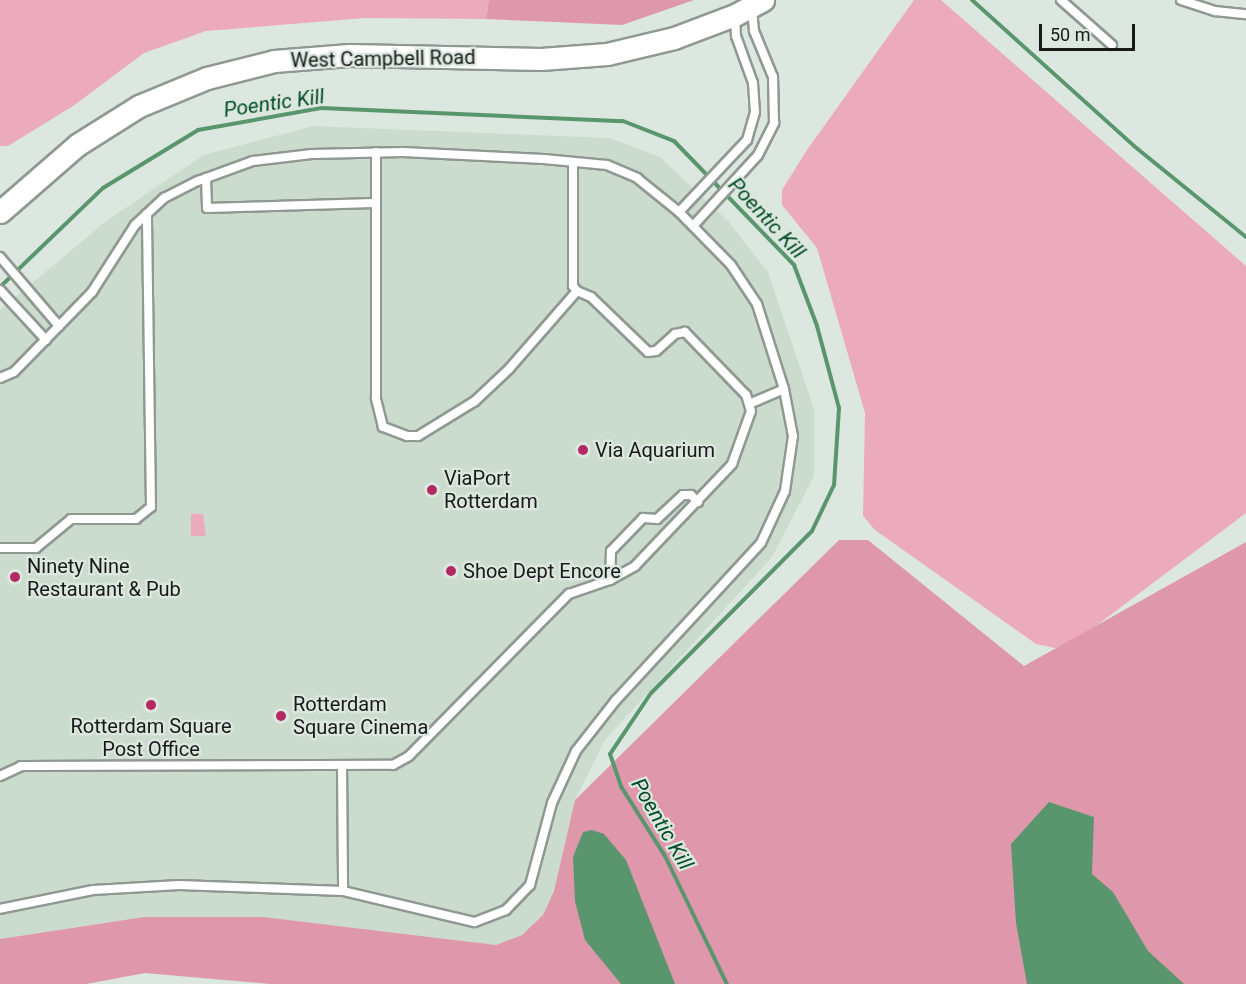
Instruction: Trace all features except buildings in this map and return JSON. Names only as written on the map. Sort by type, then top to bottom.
[{"type":"main road","name":"West Campbell Road","points":[[0,212],[77,145],[139,106],[207,78],[274,61],[349,55],[541,59],[607,54],[674,38],[750,7]]},
{"type":"lane","points":[[1061,0],[1112,45]]},
{"type":"lane","points":[[1181,0],[1215,11],[1246,15]]},
{"type":"lane","points":[[679,212],[747,140],[755,112],[753,82],[736,36],[750,7]]},
{"type":"lane","points":[[693,226],[767,141],[776,110],[773,77],[754,31],[750,7]]},
{"type":"lane","points":[[376,152],[374,203],[377,415],[383,427],[398,433],[418,435],[431,431],[475,400],[509,369],[577,291]]},
{"type":"lane","points":[[0,378],[14,372],[92,292],[135,225],[164,198],[206,178],[253,161],[376,152],[573,162],[607,165],[637,178],[679,212],[731,265],[757,304],[784,389],[793,436],[785,491],[761,543],[616,700],[576,751],[552,803],[530,885],[506,910],[474,922],[343,891],[179,885],[93,890],[0,909]]},
{"type":"lane","points":[[0,776],[21,766],[393,765],[409,756],[569,594],[610,580],[634,566],[698,502],[735,458],[751,411],[746,394],[685,332],[675,334],[656,351],[648,352],[591,297],[577,291],[573,286],[573,162]]},
{"type":"lane","points":[[206,178],[207,208],[374,203]]},
{"type":"lane","points":[[0,548],[36,548],[71,519],[136,519],[152,507],[147,214]]},
{"type":"lane","points":[[0,257],[59,326]]},
{"type":"lane","points":[[0,290],[46,340]]},
{"type":"lane","points":[[749,404],[784,389]]},
{"type":"lane","points":[[610,580],[611,551],[644,518],[657,519],[683,495],[691,495],[698,502]]},
{"type":"lane","points":[[342,765],[343,891]]},
{"type":"shaded area","points":[[0,0],[489,0],[486,19],[366,18],[206,31],[144,53],[73,106],[8,146],[0,146]]},
{"type":"shaded area","points":[[489,0],[694,0],[622,25],[486,19]]},
{"type":"shaded area","points":[[914,0],[941,0],[1246,266],[1246,513],[1064,650],[1036,644],[875,530],[863,516],[865,413],[817,248],[782,205],[782,190],[807,150]]},
{"type":"shaded area","name":"ViaPort Rotterdam","points":[[313,126],[610,138],[660,157],[728,221],[768,272],[814,409],[814,476],[772,557],[605,740],[575,800],[554,891],[543,915],[522,935],[496,945],[263,917],[144,917],[0,939],[0,310],[106,221],[204,155]]},
{"type":"shaded area","points":[[191,514],[203,514],[206,536],[191,536]]},
{"type":"shaded area","points":[[839,540],[868,540],[1024,666],[1246,542],[1246,984],[270,984],[145,973],[86,984],[0,984],[0,939],[144,917],[263,917],[496,945],[522,935],[543,915],[554,891],[575,800]]},
{"type":"shaded area","points":[[1049,802],[1094,817],[1092,874],[1113,892],[1148,951],[1184,984],[1027,984],[1016,923],[1011,844]]},
{"type":"shaded area","points":[[592,830],[604,834],[626,860],[675,984],[621,984],[585,940],[575,901],[573,857],[583,832]]},
{"type":"waterway","points":[[972,0],[1134,146],[1246,237]]},
{"type":"waterway","name":"Poentic Kill","points":[[0,287],[103,188],[198,130],[321,108],[623,121],[674,141],[794,265],[817,326],[839,408],[834,485],[812,531],[651,693],[610,754],[622,788],[665,856],[727,984]]},
{"type":"place","name":"Via Aquarium","points":[[583,450]]},
{"type":"place","name":"ViaPort Rotterdam","points":[[432,490]]},
{"type":"place","name":"Shoe Dept Encore","points":[[451,571]]},
{"type":"place","name":"Ninety Nine Restaurant & Pub","points":[[15,577]]},
{"type":"place","name":"Rotterdam Square Post Office","points":[[151,705]]},
{"type":"place","name":"Rotterdam Square Cinema","points":[[281,716]]}]
